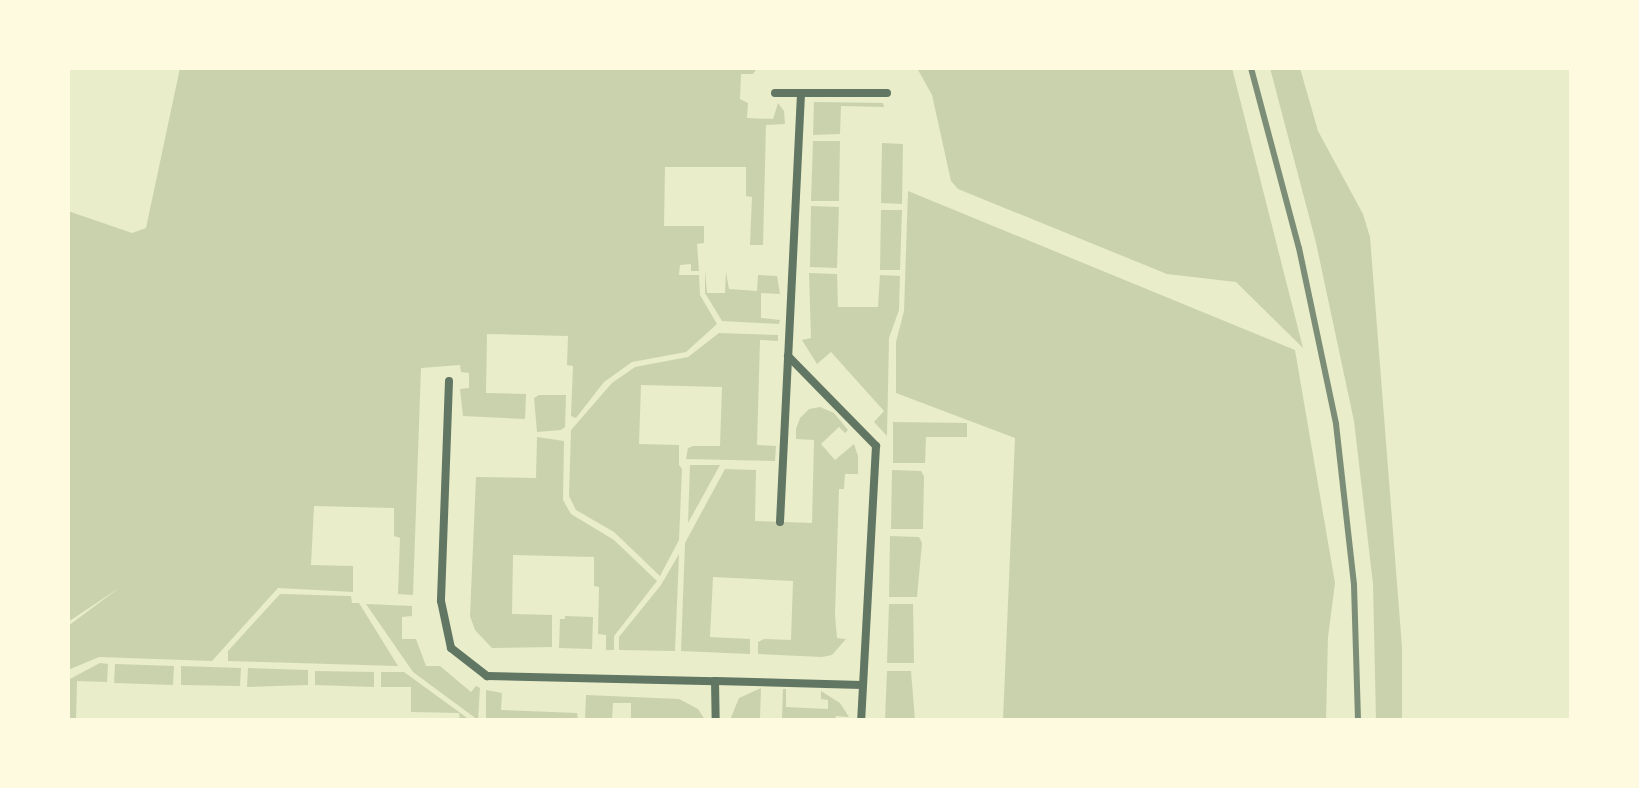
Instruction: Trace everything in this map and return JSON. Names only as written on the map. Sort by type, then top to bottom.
[{"type":"street","points":[[775,93],[887,93]]},
{"type":"street","points":[[780,522],[801,94]]},
{"type":"street","points":[[788,356],[876,446],[861,720]]},
{"type":"street","points":[[449,381],[441,601],[451,648],[487,676],[862,685]]},
{"type":"street","points":[[715,681],[716,720]]},
{"type":"green space","points":[[180,68],[757,68],[753,74],[741,74],[740,99],[748,103],[747,118],[773,119],[778,103],[784,111],[785,124],[766,125],[763,245],[750,245],[752,197],[746,196],[746,167],[665,167],[664,226],[704,226],[704,243],[697,244],[699,271],[691,271],[691,264],[680,265],[679,275],[699,275],[700,295],[717,324],[686,352],[632,362],[604,382],[576,418],[571,416],[573,366],[567,365],[568,336],[487,334],[486,393],[526,394],[525,419],[463,416],[460,389],[469,388],[469,373],[461,372],[460,365],[421,368],[413,595],[398,594],[400,538],[394,536],[394,508],[314,506],[311,565],[353,566],[353,592],[278,588],[212,661],[99,657],[68,670],[68,626],[119,588],[68,622],[68,211],[132,233],[146,228]]},
{"type":"green space","points":[[917,68],[1232,68],[1303,348],[1236,282],[1167,274],[958,189],[951,181],[932,95]]},
{"type":"green space","points":[[1270,68],[1300,68],[1318,131],[1363,214],[1370,237],[1402,647],[1402,720],[1376,720],[1373,584],[1354,421],[1316,243]]},
{"type":"green space","points":[[814,102],[883,103],[884,107],[841,106],[840,134],[813,135]]},
{"type":"green space","points":[[813,141],[840,141],[839,201],[811,201]]},
{"type":"green space","points":[[882,143],[903,144],[902,204],[881,203]]},
{"type":"green space","points":[[908,191],[1295,350],[1335,583],[1328,637],[1326,720],[1003,720],[1015,438],[896,393],[896,342],[904,311]]},
{"type":"green space","points":[[811,206],[839,207],[837,268],[810,267]]},
{"type":"green space","points":[[881,210],[902,210],[900,270],[880,270]]},
{"type":"green space","points":[[705,270],[707,293],[725,293],[726,272],[729,289],[757,291],[758,275],[777,276],[780,294],[761,293],[761,318],[780,320],[779,324],[722,321],[705,293]]},
{"type":"green space","points":[[809,273],[837,274],[838,307],[878,307],[880,275],[900,276],[899,310],[889,338],[887,436],[874,422],[884,411],[831,352],[817,364],[802,340],[811,338]]},
{"type":"green space","points":[[719,333],[778,335],[778,341],[760,340],[757,445],[776,446],[775,461],[686,459],[688,448],[693,446],[720,446],[722,387],[641,385],[639,444],[679,445],[679,465],[682,469],[679,540],[660,576],[614,532],[576,510],[569,496],[571,430],[612,383],[635,367],[688,357]]},
{"type":"green space","points":[[539,395],[566,395],[565,427],[561,430],[537,432],[534,398]]},
{"type":"green space","points":[[820,407],[834,413],[848,430],[845,433],[839,427],[821,444],[835,460],[854,444],[858,456],[858,474],[845,474],[844,489],[839,489],[835,615],[837,638],[846,639],[832,655],[822,657],[758,654],[758,642],[764,639],[791,640],[793,581],[713,577],[710,637],[750,639],[750,654],[681,651],[685,543],[725,469],[756,470],[755,521],[812,523],[814,440],[796,439],[796,429],[800,418],[809,409]]},
{"type":"green space","points":[[893,422],[967,423],[967,437],[926,437],[925,463],[893,463]]},
{"type":"green space","points":[[537,437],[564,441],[563,500],[571,514],[614,540],[657,581],[614,636],[614,650],[606,650],[606,635],[598,634],[599,587],[594,586],[594,557],[513,555],[512,614],[552,615],[552,647],[492,648],[475,630],[470,616],[476,477],[536,478]]},
{"type":"green space","points":[[690,465],[720,465],[688,523]]},
{"type":"green space","points":[[892,470],[921,471],[924,476],[923,529],[891,529]]},
{"type":"green space","points":[[890,536],[919,537],[922,543],[917,597],[889,597]]},
{"type":"green space","points":[[679,554],[675,651],[619,650],[619,637],[661,585]]},
{"type":"green space","points":[[280,594],[351,596],[352,603],[359,603],[398,666],[228,661],[228,651]]},
{"type":"green space","points":[[366,604],[412,606],[412,616],[402,617],[402,639],[416,639],[426,666],[440,666],[471,692],[476,686],[480,688],[478,720],[413,672]]},
{"type":"green space","points":[[889,604],[913,604],[914,663],[887,663]]},
{"type":"green space","points":[[565,616],[593,617],[592,649],[559,648],[560,619],[565,619]]},
{"type":"green space","points":[[100,663],[108,664],[107,682],[77,681],[76,720],[68,720],[68,680]]},
{"type":"green space","points":[[115,664],[174,666],[173,685],[114,683]]},
{"type":"green space","points":[[181,666],[241,668],[240,686],[181,685]]},
{"type":"green space","points":[[248,668],[308,670],[308,685],[247,687]]},
{"type":"green space","points":[[315,671],[374,672],[374,687],[315,685]]},
{"type":"green space","points":[[887,671],[911,671],[915,720],[885,720]]},
{"type":"green space","points":[[381,672],[404,672],[470,720],[460,720],[459,713],[411,712],[411,687],[381,687]]},
{"type":"green space","points":[[761,688],[760,718],[782,718],[783,689],[786,689],[786,707],[828,709],[828,700],[821,699],[821,691],[840,703],[849,717],[836,716],[835,720],[730,720],[739,698]]},
{"type":"green space","points":[[486,690],[502,693],[501,710],[577,713],[578,720],[486,720]]},
{"type":"green space","points":[[586,695],[679,699],[698,709],[705,720],[631,720],[631,703],[613,703],[612,720],[585,720]]},
{"type":"railway","points":[[1251,68],[1299,248],[1336,424],[1354,585],[1358,720]]}]
